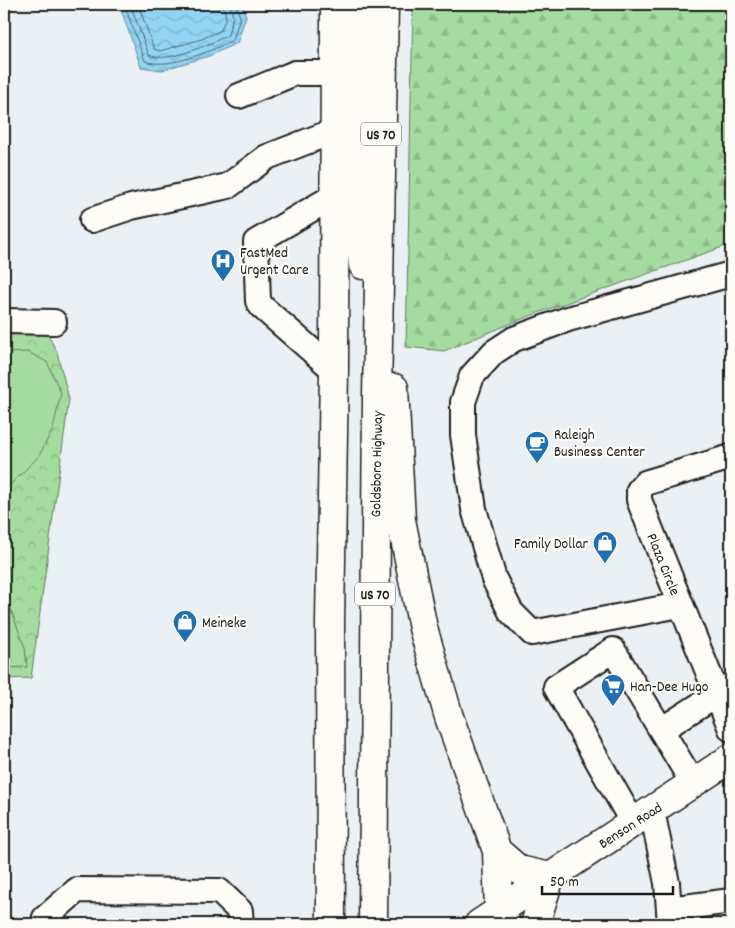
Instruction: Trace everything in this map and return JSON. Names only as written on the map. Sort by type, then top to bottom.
[{"type":"main road","name":"Goldsboro Highway","points":[[373,924],[378,265],[384,4]]},
{"type":"main road","points":[[332,924],[330,622],[334,370],[334,73],[340,5]]},
{"type":"main road","points":[[340,5],[359,224],[377,396]]},
{"type":"main road","points":[[378,265],[391,341],[402,529],[423,628],[449,716],[497,851],[495,920]]},
{"type":"main road","name":"Benson Road","points":[[495,920],[550,877],[731,758]]},
{"type":"main road","points":[[497,851],[519,870],[550,877],[535,924]]},
{"type":"street","points":[[239,96],[294,73],[334,73]]},
{"type":"street","points":[[92,220],[130,207],[228,186],[267,157],[334,132]]},
{"type":"street","points":[[334,196],[256,242],[258,301],[262,307],[334,370]]},
{"type":"street","points":[[680,605],[532,633],[511,612],[494,579],[474,509],[463,434],[463,402],[472,376],[494,352],[514,338],[568,319],[731,274]]},
{"type":"street","points":[[4,321],[54,322]]},
{"type":"street","name":"Plaza Circle","points":[[731,457],[645,483],[639,490],[638,500],[680,605],[724,690],[731,729]]},
{"type":"street","points":[[693,783],[613,650],[556,687],[642,817],[667,884],[670,917],[731,900]]},
{"type":"street","points":[[661,730],[724,690]]},
{"type":"street","points":[[48,924],[45,918],[77,890],[86,890],[219,891],[240,911],[241,924]]},
{"type":"green space","points":[[413,4],[731,4],[731,244],[527,317],[444,351],[406,347]]},
{"type":"green space","points":[[4,334],[48,335],[57,352],[69,399],[31,678],[4,679]]},
{"type":"green space","points":[[28,352],[47,362],[61,393],[53,429],[39,456],[4,491],[4,353]]},
{"type":"green space","points":[[4,591],[25,648],[27,667],[4,668]]},
{"type":"water","points":[[119,4],[241,4],[246,16],[237,43],[209,56],[162,70],[141,67]]},
{"type":"place","name":"FastMed Urgent Care","points":[[223,282]]},
{"type":"place","name":"Raleigh Business Center","points":[[537,464]]},
{"type":"place","name":"Family Dollar","points":[[605,564]]},
{"type":"place","name":"Meineke","points":[[185,643]]},
{"type":"place","name":"Han-Dee Hugo","points":[[613,707]]}]
